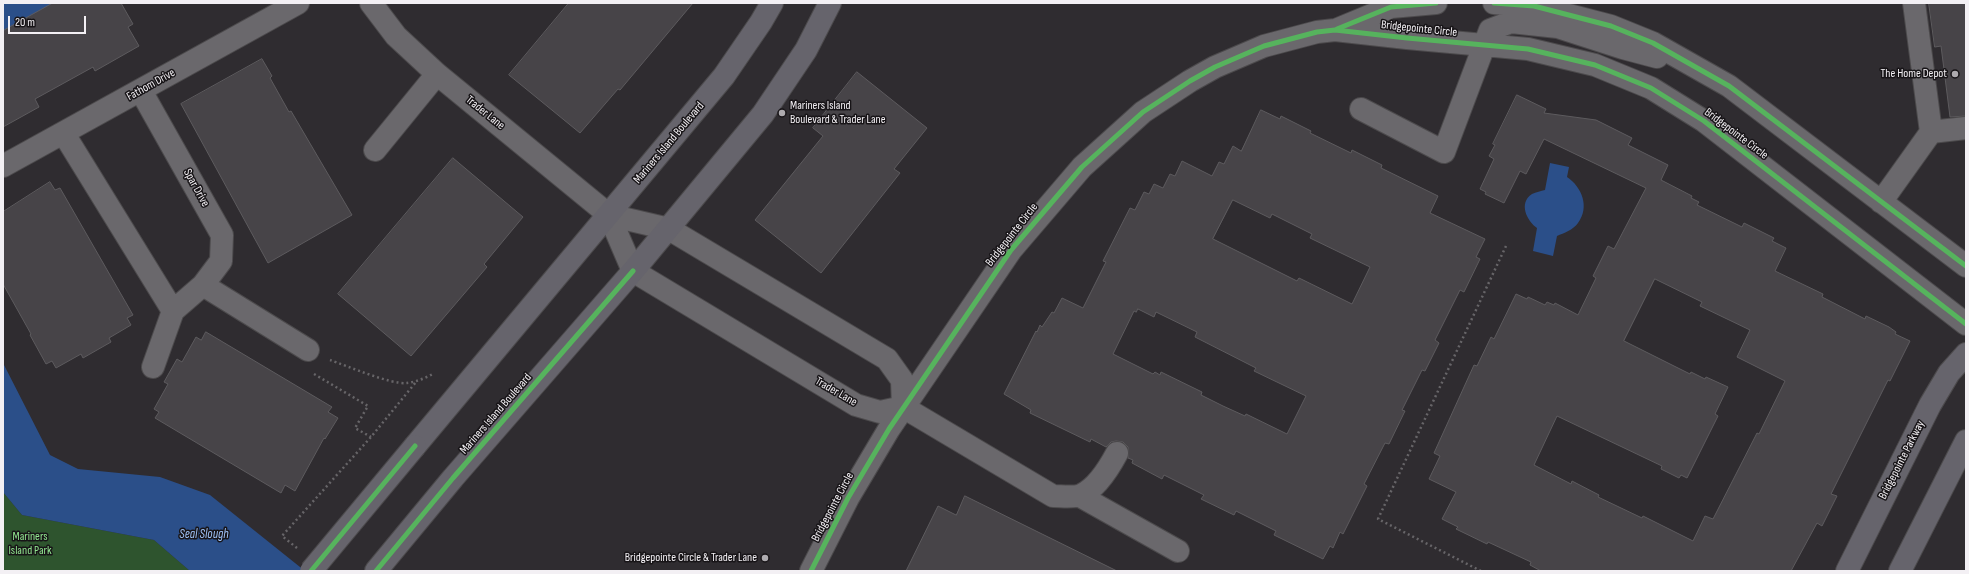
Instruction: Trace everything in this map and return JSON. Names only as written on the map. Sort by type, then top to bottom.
[{"type":"main road","name":"Mariners Island Boulevard","points":[[311,571],[724,76],[761,22],[772,3]]},
{"type":"main road","name":"Mariners Island Boulevard","points":[[376,571],[453,478],[669,229],[763,114],[806,50],[830,3]]},
{"type":"main road","name":"Bridgepointe Parkway","points":[[1847,571],[1930,405],[1949,373],[1966,354]]},
{"type":"main road","points":[[1900,571],[1964,446]]},
{"type":"street","name":"Fathom Drive","points":[[3,166],[142,91],[298,3]]},
{"type":"street","name":"Trader Lane","points":[[371,3],[396,36],[438,74],[609,215],[669,229],[887,359],[902,380],[903,407],[880,412],[856,405],[633,271],[609,215]]},
{"type":"street","name":"Bridgepointe Circle","points":[[811,571],[875,451],[903,407],[1011,250],[1064,187],[1124,127],[1166,96],[1215,67],[1264,46],[1291,37],[1336,30],[1392,7],[1436,3]]},
{"type":"street","points":[[1494,3],[1534,6],[1612,26],[1653,43],[1694,65],[1729,86],[1966,266]]},
{"type":"street","points":[[1881,202],[1930,132],[1914,3]]},
{"type":"street","points":[[1361,109],[1444,152],[1490,30],[1510,22],[1558,27],[1623,48],[1694,65]]},
{"type":"street","name":"Bridgepointe Circle","points":[[1336,30],[1485,46],[1528,49],[1595,65],[1651,88],[1704,121],[1966,324]]},
{"type":"street","points":[[375,150],[438,74]]},
{"type":"street","name":"Spar Drive","points":[[142,91],[222,235],[221,261],[203,286],[173,311]]},
{"type":"street","points":[[1930,132],[1966,128]]},
{"type":"street","points":[[64,134],[173,311],[154,367]]},
{"type":"street","points":[[203,286],[308,350]]},
{"type":"street","points":[[903,407],[1053,496],[1080,496],[1178,551]]},
{"type":"street","points":[[1080,496],[1093,485],[1110,466],[1116,453]]},
{"type":"path","points":[[1481,571],[1378,519],[1506,246]]},
{"type":"path","points":[[308,350],[319,356],[378,378],[405,384],[416,382],[433,374]]},
{"type":"path","points":[[301,551],[282,536],[371,436],[416,382]]},
{"type":"green space","name":"Mariners Island Park","points":[[3,492],[22,515],[154,540],[190,571],[3,571]]},
{"type":"water","points":[[3,3],[60,3],[3,37]]},
{"type":"water","points":[[1550,163],[1569,167],[1567,177],[1577,186],[1583,198],[1584,204],[1582,217],[1578,223],[1571,229],[1557,236],[1553,256],[1533,251],[1537,228],[1527,217],[1525,207],[1525,202],[1532,194],[1545,190]]},
{"type":"water","name":"Seal Slough","points":[[3,363],[50,455],[78,469],[160,477],[210,495],[305,571],[190,571],[154,540],[22,515],[3,492]]},
{"type":"building","points":[[53,3],[121,3],[133,24],[128,27],[139,46],[95,71],[93,67],[35,99],[39,107],[3,127],[3,31]]},
{"type":"building","points":[[569,3],[693,3],[620,90],[618,89],[580,133],[509,75]]},
{"type":"building","name":"The Home Depot","points":[[1929,3],[1966,3],[1966,116],[1950,117],[1941,46],[1935,47]]},
{"type":"building","points":[[262,59],[272,76],[270,78],[289,112],[291,111],[352,215],[268,263],[181,104]]},
{"type":"building","points":[[857,72],[927,128],[894,169],[900,173],[821,273],[755,220],[823,136],[813,128]]},
{"type":"building","points":[[1517,95],[1546,109],[1544,113],[1596,120],[1632,138],[1628,145],[1668,165],[1661,180],[1692,196],[1691,198],[1699,202],[1697,205],[1742,227],[1744,223],[1774,238],[1772,241],[1786,248],[1775,271],[1823,294],[1822,297],[1865,319],[1866,316],[1889,327],[1896,332],[1895,334],[1910,341],[1890,381],[1888,380],[1831,494],[1837,496],[1822,526],[1817,523],[1791,571],[1541,571],[1530,565],[1531,562],[1488,542],[1487,544],[1456,529],[1458,527],[1442,519],[1456,492],[1429,479],[1440,456],[1434,453],[1474,365],[1477,366],[1491,337],[1494,339],[1516,294],[1527,299],[1528,297],[1545,305],[1547,302],[1554,305],[1555,303],[1578,315],[1596,278],[1593,276],[1608,246],[1614,249],[1646,188],[1544,139],[1526,174],[1520,171],[1504,203],[1485,194],[1486,192],[1480,189],[1494,159],[1489,156],[1495,145],[1493,144]],"holes":[[[1655,279],[1702,302],[1700,306],[1750,330],[1737,357],[1785,381],[1759,434],[1757,433],[1713,519],[1705,516],[1693,541],[1643,516],[1642,518],[1598,497],[1599,495],[1572,481],[1571,484],[1534,465],[1557,416],[1662,466],[1661,469],[1679,478],[1681,475],[1687,478],[1718,416],[1715,414],[1728,387],[1706,377],[1705,379],[1691,372],[1690,374],[1624,341]]]},
{"type":"building","points":[[1261,110],[1280,119],[1281,116],[1311,131],[1310,133],[1351,153],[1352,150],[1382,165],[1381,168],[1438,196],[1430,213],[1485,239],[1476,257],[1480,259],[1464,292],[1460,290],[1435,340],[1439,343],[1425,371],[1422,370],[1402,410],[1405,411],[1389,444],[1385,443],[1364,484],[1367,486],[1343,534],[1340,532],[1333,548],[1330,546],[1323,559],[1274,535],[1276,531],[1236,511],[1234,515],[1201,499],[1204,495],[1164,475],[1162,479],[1132,463],[1133,460],[1128,458],[1128,447],[1123,442],[1111,442],[1106,447],[1091,439],[1090,442],[1030,413],[1031,410],[1004,394],[1036,331],[1037,332],[1040,325],[1042,327],[1052,312],[1054,313],[1062,298],[1083,308],[1106,262],[1103,261],[1130,208],[1135,210],[1144,192],[1149,194],[1154,184],[1163,188],[1170,174],[1175,176],[1182,161],[1212,176],[1219,162],[1224,164],[1233,146],[1241,151]],"holes":[[[1233,200],[1270,218],[1272,214],[1312,234],[1310,238],[1370,267],[1352,304],[1299,278],[1297,281],[1213,239]],[[1138,309],[1154,317],[1156,312],[1197,332],[1195,337],[1256,368],[1254,371],[1306,396],[1287,434],[1246,414],[1245,416],[1223,406],[1201,395],[1202,392],[1161,372],[1160,375],[1155,372],[1153,374],[1113,354],[1134,311],[1136,312]]]},
{"type":"building","points":[[453,158],[523,217],[484,264],[487,267],[411,356],[338,294]]},
{"type":"building","points":[[50,182],[55,190],[60,188],[133,315],[127,318],[131,325],[109,338],[111,342],[83,358],[81,354],[56,368],[52,361],[46,364],[3,284],[3,212]]},
{"type":"building","points":[[206,332],[332,407],[328,412],[338,418],[325,439],[324,438],[295,491],[285,485],[281,493],[155,418],[159,412],[154,409],[168,384],[164,382],[177,359],[182,362],[196,337],[201,340]]},
{"type":"building","points":[[965,496],[1117,571],[906,571],[938,506],[956,515]]},
{"type":"cycle path","points":[[1337,29],[1391,7],[1436,3]]},
{"type":"cycle path","points":[[1494,3],[1534,6],[1611,26],[1653,43],[1729,86],[1966,266]]},
{"type":"cycle path","points":[[811,571],[848,498],[889,429],[1011,250],[1082,167],[1143,112],[1190,81],[1215,67],[1264,46],[1317,32],[1335,30],[1528,49],[1595,65],[1651,88],[1704,121],[1966,324]]},
{"type":"cycle path","points":[[376,571],[453,478],[633,271]]},
{"type":"cycle path","points":[[311,571],[415,446]]},
{"type":"place","name":"The Home Depot","points":[[1955,74]]},
{"type":"place","name":"Mariners Island Boulevard & Trader Lane","points":[[782,113]]},
{"type":"place","name":"Bridgepointe Circle & Trader Lane","points":[[765,558]]}]
